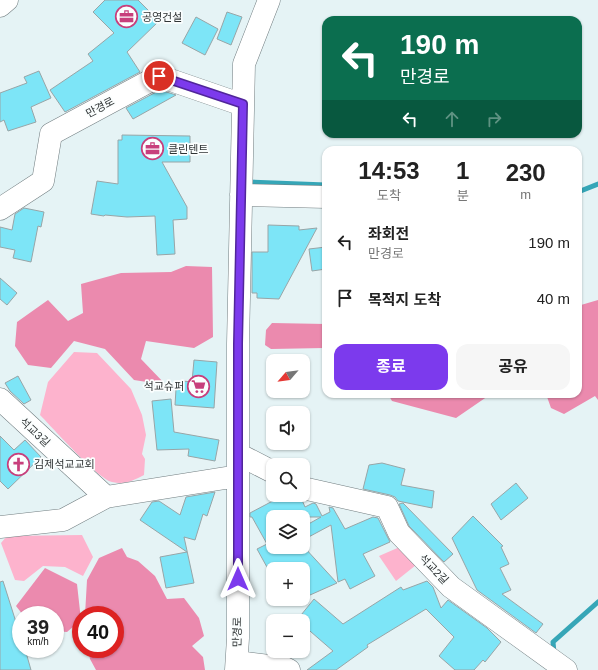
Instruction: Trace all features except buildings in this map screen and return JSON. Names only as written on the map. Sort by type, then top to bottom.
[{"type":"street","points":[[0,6],[7,0]]},
{"type":"street","name":"만경로","points":[[269,0],[244,64],[238,344],[237,666],[285,668],[289,670]]},
{"type":"street","name":"만경로","points":[[0,209],[43,181],[51,134],[159,76],[243,104]]},
{"type":"street","points":[[241,195],[322,197]]},
{"type":"street","name":"석교3길","points":[[0,399],[106,497]]},
{"type":"street","points":[[238,454],[266,468]]},
{"type":"street","points":[[0,527],[64,520],[106,497],[238,476]]},
{"type":"street","name":"석교2길","points":[[310,490],[387,507],[399,533],[451,587],[566,670]]},
{"type":"shaded area","points":[[186,266],[212,267],[213,337],[194,348],[146,341],[141,359],[166,385],[134,380],[105,349],[74,341],[51,368],[28,365],[15,346],[17,322],[48,300],[68,321],[83,313],[81,284],[121,273],[171,272]]},
{"type":"shaded area","points":[[598,300],[598,400],[595,396],[564,414],[551,408],[547,398],[582,398],[582,305]]},
{"type":"shaded area","points":[[272,323],[322,324],[322,348],[271,349],[265,345],[266,330]]},
{"type":"shaded area","points":[[74,352],[97,353],[131,389],[142,415],[146,435],[142,454],[145,459],[144,475],[125,483],[112,482],[105,479],[86,463],[40,415],[48,382]]},
{"type":"shaded area","points":[[390,398],[485,398],[456,418],[392,401]]},
{"type":"shaded area","points":[[82,535],[93,557],[83,576],[65,567],[43,566],[24,581],[15,580],[1,543],[7,536]]},
{"type":"shaded area","points":[[402,546],[416,565],[396,581],[379,556]]},
{"type":"shaded area","points":[[122,548],[127,557],[138,561],[155,576],[167,599],[184,598],[199,618],[204,636],[192,646],[203,657],[205,670],[96,670],[90,658],[124,658],[124,606],[86,606],[87,580],[99,558]]},
{"type":"shaded area","points":[[45,568],[77,584],[79,606],[72,606],[72,628],[67,632],[64,632],[64,606],[16,606]]},
{"type":"waterway","points":[[247,182],[322,185]]},
{"type":"waterway","points":[[582,190],[598,184]]},
{"type":"waterway","points":[[554,653],[553,642],[598,602]]},
{"type":"place","name":"공영건설","points":[[126,17]]},
{"type":"place","name":"클린텐트","points":[[152,149]]},
{"type":"place","name":"석교슈퍼","points":[[199,386]]},
{"type":"place","name":"김제석교교회","points":[[18,464]]},
{"type":"route","points":[[159,76],[243,104],[238,344],[238,579]]}]
